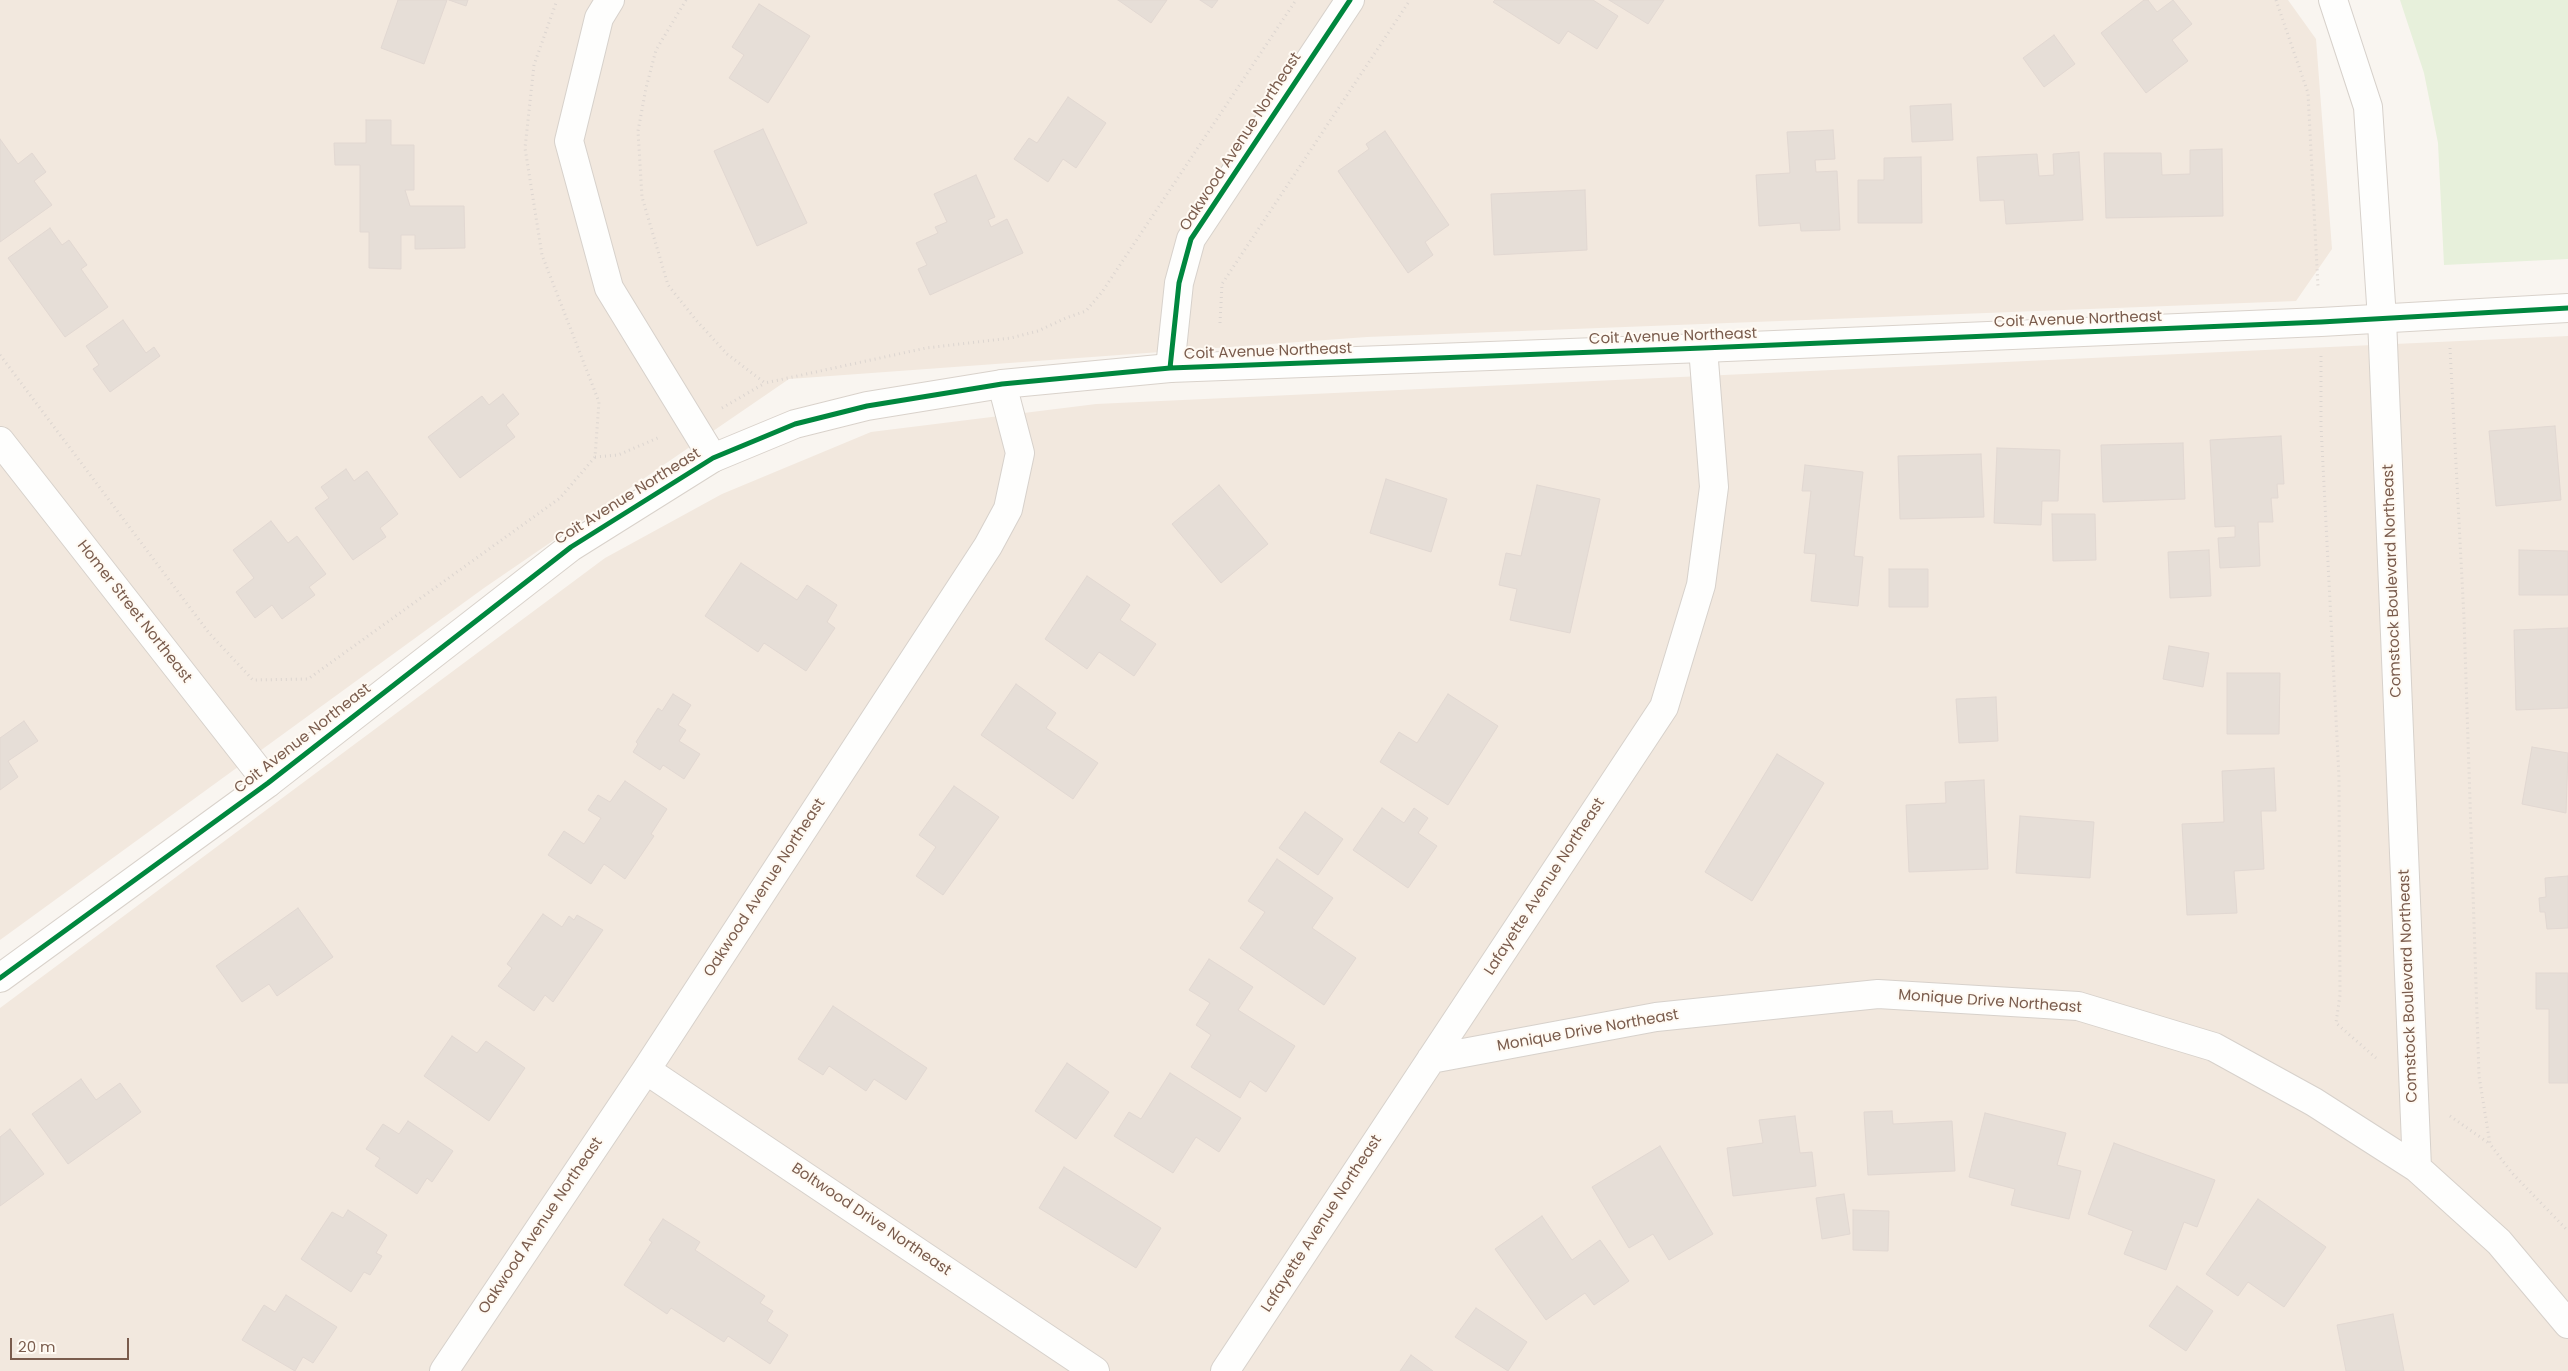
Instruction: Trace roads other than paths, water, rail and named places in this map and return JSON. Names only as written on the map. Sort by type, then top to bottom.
[{"type":"street","points":[[610,0],[598,18],[569,140],[609,288],[713,458]]},
{"type":"street","name":"Oakwood Avenue Northeast","points":[[1170,368],[1179,283],[1191,239],[1350,0]]},
{"type":"street","name":"Comstock Boulevard Northeast","points":[[2333,0],[2368,107],[2382,319],[2417,1168]]},
{"type":"street","name":"Coit Avenue Northeast","points":[[0,978],[268,783],[571,547],[713,458],[795,424],[867,406],[1002,384],[1170,368],[2321,322],[2568,308]]},
{"type":"street","name":"Lafayette Avenue Northeast","points":[[1225,1371],[1664,707],[1701,585],[1714,487],[1703,348]]},
{"type":"street","name":"Oakwood Avenue Northeast","points":[[444,1371],[646,1070],[982,554],[1008,509],[1020,453],[1002,384]]},
{"type":"street","name":"Homer Street Northeast","points":[[0,441],[268,783]]},
{"type":"street","name":"Monique Drive Northeast","points":[[1431,1059],[1656,1017],[1878,994],[2078,1006],[2214,1047],[2314,1102],[2417,1168],[2499,1242],[2568,1324]]},
{"type":"street","name":"Boltwood Drive Northeast","points":[[646,1070],[1095,1371]]}]
